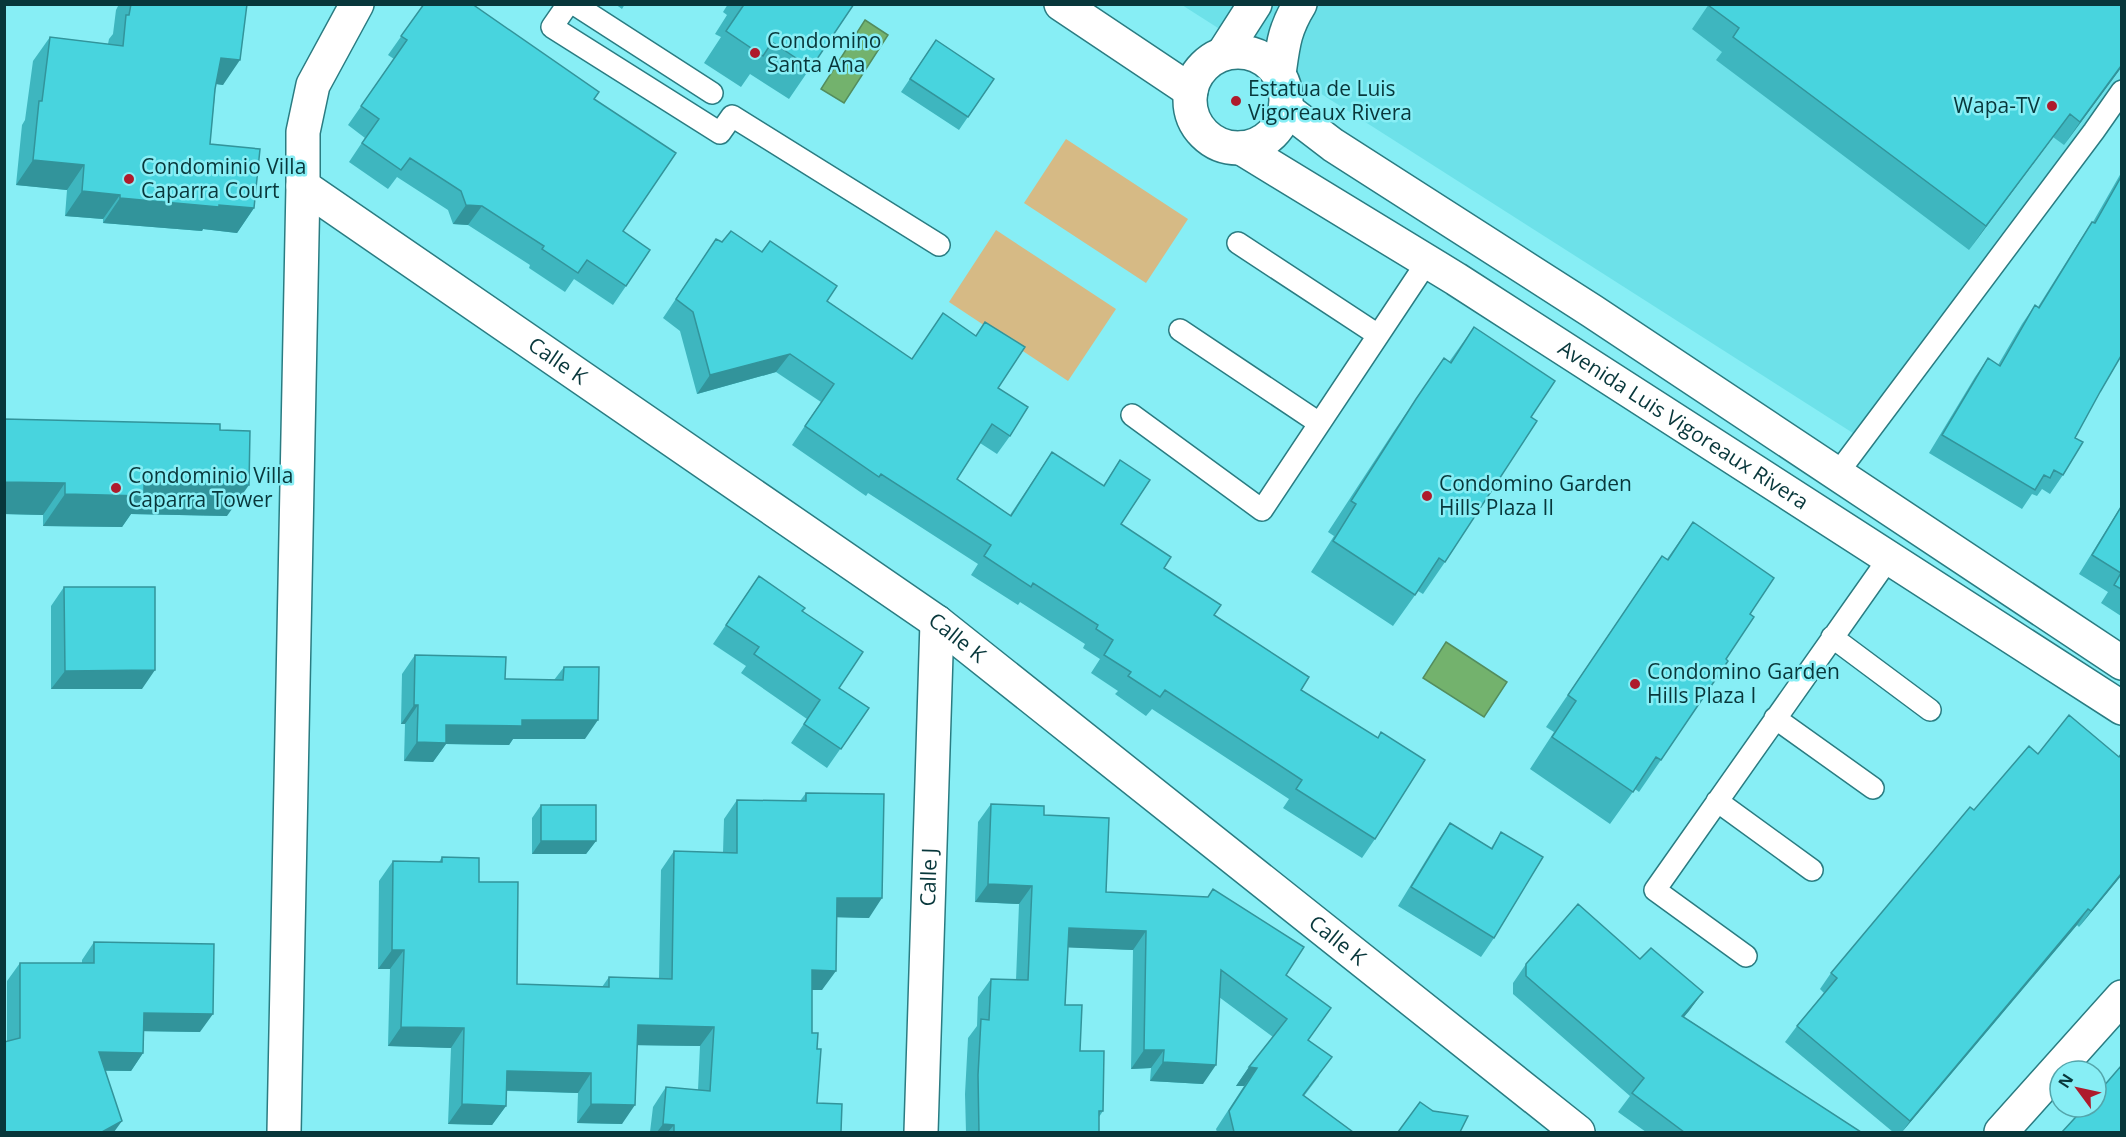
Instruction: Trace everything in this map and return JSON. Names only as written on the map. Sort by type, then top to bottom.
[{"type":"street","points":[[284,1132],[303,132],[313,85],[357,4]]},
{"type":"street","points":[[1061,4],[1191,91]]},
{"type":"street","points":[[1223,54],[1255,4]]},
{"type":"street","points":[[1279,74],[1284,38],[1289,22],[1300,4]]},
{"type":"street","points":[[1239,52],[1254,54],[1268,62],[1279,74],[1286,91],[1286,109],[1280,124],[1270,136],[1257,145],[1233,148],[1216,143],[1202,132],[1193,117],[1191,91],[1202,69],[1223,54],[1239,52]]},
{"type":"street","name":"Avenida Luis Vigoreaux Rivera","points":[[1286,109],[1333,145],[1592,310],[2121,663]]},
{"type":"street","name":"Avenida Luis Vigoreaux Rivera","points":[[1241,148],[1427,262],[2121,708]]},
{"type":"street","name":"Calle K","points":[[303,186],[937,622],[1578,1132]]},
{"type":"street","name":"Calle J","points":[[921,1132],[937,622]]},
{"type":"street","points":[[2001,1132],[2121,997]]},
{"type":"lane","points":[[568,4],[552,27],[720,133],[732,116],[939,245]]},
{"type":"lane","points":[[574,4],[712,93]]},
{"type":"lane","points":[[1837,474],[2094,131],[2121,91]]},
{"type":"lane","points":[[1238,243],[1378,335]]},
{"type":"lane","points":[[1132,415],[1262,510],[1427,262]]},
{"type":"lane","points":[[1180,330],[1319,423]]},
{"type":"lane","points":[[1746,956],[1654,890],[1889,558]]},
{"type":"lane","points":[[1832,637],[1930,710]]},
{"type":"lane","points":[[1775,718],[1873,788]]},
{"type":"lane","points":[[1717,801],[1812,870]]},
{"type":"shaded area","points":[[1182,5],[2121,5],[2121,81],[1867,442]]},
{"type":"shaded area","points":[[865,20],[888,35],[844,103],[821,89]]},
{"type":"shaded area","points":[[1066,139],[1188,219],[1146,283],[1024,203]]},
{"type":"shaded area","points":[[996,230],[1116,309],[1068,381],[949,302]]},
{"type":"shaded area","points":[[1446,642],[1507,682],[1484,717],[1423,678]]},
{"type":"building","points":[[131,4],[247,4],[240,60],[221,58],[215,89],[210,144],[260,149],[254,208],[120,198],[120,195],[82,191],[84,165],[33,160],[39,101],[42,101],[50,37],[123,46],[126,15],[129,15]]},
{"type":"building","points":[[424,4],[472,4],[599,92],[594,99],[676,153],[623,231],[650,250],[626,286],[587,260],[578,273],[542,249],[544,246],[482,206],[466,205],[461,191],[410,158],[401,170],[362,143],[379,119],[361,106],[407,40],[401,36]]},
{"type":"building","points":[[741,4],[854,4],[811,68],[772,42],[763,56],[726,31],[743,6]]},
{"type":"building","points":[[1709,4],[2121,4],[2121,66],[2080,122],[2070,114],[1986,226],[1733,37],[1739,28]]},
{"type":"building","points":[[936,40],[994,79],[968,117],[910,79]]},
{"type":"building","points":[[2121,177],[2121,356],[2075,438],[2083,442],[2063,475],[2054,470],[2050,478],[2044,475],[2035,490],[1942,435],[1988,358],[2000,366],[2035,305],[2039,308],[2092,222],[2095,223]]},
{"type":"building","points":[[731,231],[762,252],[770,241],[837,286],[827,301],[912,359],[943,313],[976,336],[985,322],[1025,347],[998,388],[1028,407],[1010,436],[992,424],[957,479],[1011,516],[1052,452],[1104,486],[1120,460],[1150,480],[1121,524],[1171,557],[1164,568],[1221,605],[1214,615],[1309,677],[1301,690],[1378,738],[1381,732],[1425,760],[1375,839],[1296,789],[1302,780],[1165,690],[1160,697],[1128,676],[1131,672],[1104,655],[1113,640],[1096,629],[1098,625],[1033,583],[1031,587],[984,556],[991,545],[881,474],[879,477],[805,426],[834,384],[790,354],[710,375],[693,312],[676,299],[716,239],[722,242]]},
{"type":"building","name":"Condomino Garden Hills Plaza II","points":[[1474,327],[1555,381],[1531,417],[1537,421],[1445,562],[1439,558],[1415,595],[1333,541],[1356,504],[1351,501],[1416,399],[1444,358],[1451,363]]},
{"type":"building","points":[[4,419],[220,424],[220,430],[250,431],[249,485],[144,482],[144,496],[65,494],[65,483],[4,482]]},
{"type":"building","points":[[2121,507],[2121,573],[2092,555]]},
{"type":"building","name":"Condomino Garden Hills Plaza I","points":[[1693,522],[1774,578],[1750,614],[1754,617],[1726,659],[1728,661],[1661,760],[1656,757],[1633,792],[1552,737],[1576,701],[1568,695],[1662,556],[1668,560]]},
{"type":"building","points":[[2121,573],[2121,589],[2114,585]]},
{"type":"building","points":[[759,576],[805,608],[802,611],[863,652],[839,688],[869,708],[841,749],[804,724],[820,700],[754,654],[759,647],[726,625]]},
{"type":"building","points":[[64,587],[155,587],[155,670],[65,671]]},
{"type":"building","points":[[415,655],[506,657],[505,679],[563,680],[564,667],[599,667],[598,720],[522,720],[522,726],[446,725],[446,743],[417,742],[418,705],[414,705]]},
{"type":"building","points":[[2069,715],[2119,757],[2121,754],[2121,874],[2091,911],[2088,909],[1910,1121],[1797,1026],[1837,978],[1831,973],[1970,807],[1974,810],[2029,746],[2038,754]]},
{"type":"building","points":[[806,793],[884,794],[882,898],[837,898],[836,971],[812,970],[812,1033],[818,1033],[817,1049],[821,1049],[817,1103],[842,1104],[841,1132],[674,1132],[674,1125],[663,1124],[666,1087],[710,1091],[714,1027],[638,1025],[635,1105],[591,1104],[591,1073],[507,1071],[506,1106],[462,1104],[464,1028],[401,1027],[404,950],[392,950],[393,861],[442,862],[442,857],[479,858],[479,882],[518,882],[517,984],[609,987],[609,977],[672,979],[674,851],[737,853],[737,800],[806,801]]},
{"type":"building","points":[[991,804],[1044,806],[1044,815],[1109,818],[1106,892],[1208,897],[1213,889],[1304,947],[1286,975],[1331,1008],[1308,1040],[1332,1057],[1303,1095],[1353,1132],[1234,1132],[1229,1111],[1257,1068],[1249,1067],[1287,1019],[1221,970],[1216,1065],[1163,1062],[1164,1050],[1144,1050],[1146,931],[1069,928],[1065,1005],[1082,1005],[1080,1051],[1104,1051],[1103,1111],[1099,1111],[1099,1132],[979,1132],[978,1075],[981,1019],[989,1020],[991,979],[1028,980],[1032,886],[988,884]]},
{"type":"building","points":[[541,805],[596,805],[596,841],[541,841]]},
{"type":"building","points":[[1450,823],[1492,849],[1501,832],[1543,857],[1494,938],[1411,887]]},
{"type":"building","points":[[1578,904],[1640,959],[1651,948],[1703,992],[1682,1016],[1861,1132],[1684,1132],[1632,1093],[1644,1078],[1526,976],[1526,964]]},
{"type":"building","points":[[94,942],[214,944],[213,1014],[144,1013],[143,1053],[99,1052],[122,1121],[102,1132],[4,1132],[4,1042],[20,1038],[20,963],[94,963]]},
{"type":"building","points":[[2121,1066],[2121,1132],[2062,1132],[2074,1119],[2108,1119],[2108,1081]]},
{"type":"building","points":[[1420,1102],[1433,1111],[1468,1116],[1460,1132],[1398,1132]]},
{"type":"place","name":"Condomino Santa Ana","points":[[755,53]]},
{"type":"place","name":"Estatua de Luis Vigoreaux Rivera","points":[[1236,101]]},
{"type":"place","name":"Wapa-TV","points":[[2052,106]]},
{"type":"place","name":"Condominio Villa Caparra Court","points":[[129,179]]},
{"type":"place","name":"Condominio Villa Caparra Tower","points":[[116,488]]},
{"type":"place","name":"Condomino Garden Hills Plaza II","points":[[1427,496]]},
{"type":"place","name":"Condomino Garden Hills Plaza I","points":[[1635,684]]}]
